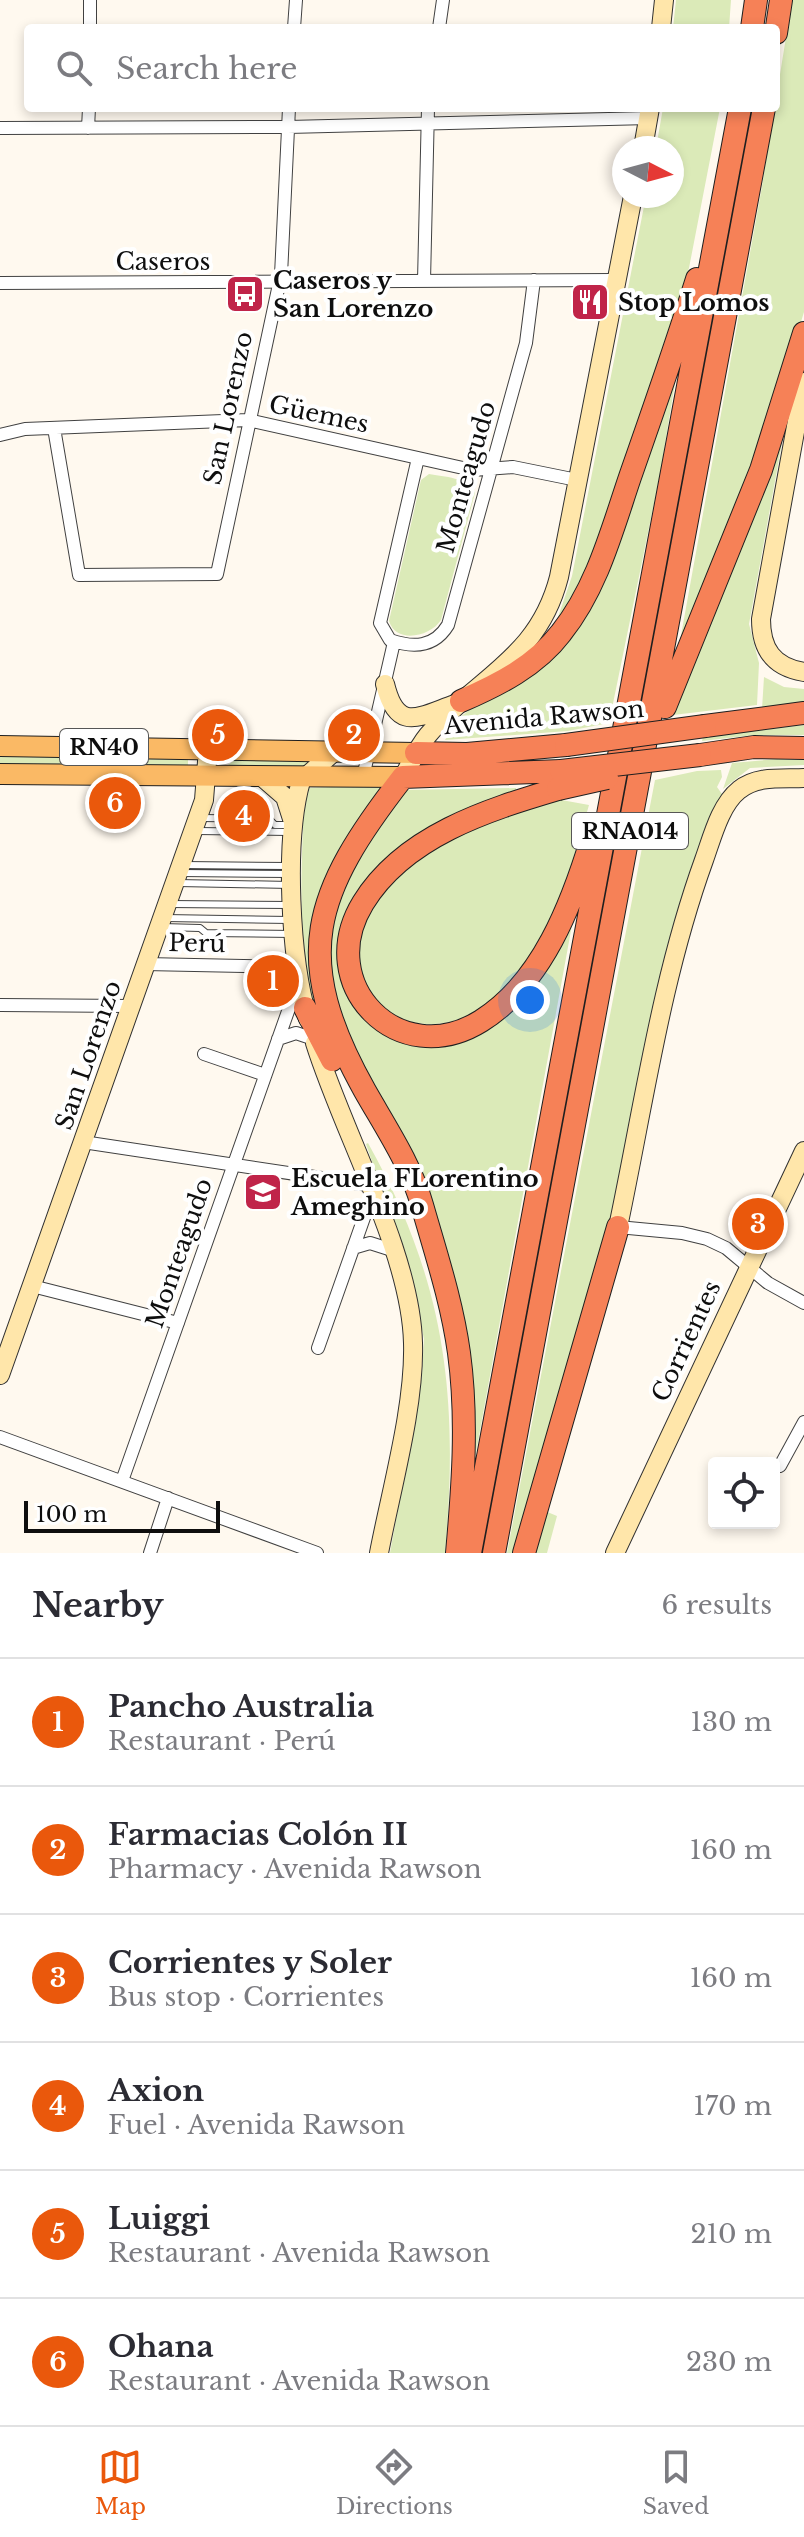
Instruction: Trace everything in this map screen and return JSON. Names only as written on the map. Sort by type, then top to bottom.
[{"type":"highway","points":[[739,24],[740,0]]},
{"type":"highway","points":[[753,24],[756,0]]},
{"type":"highway","points":[[777,24],[781,0]]},
{"type":"highway","name":"RNA014","points":[[470,1553],[738,112]]},
{"type":"highway","name":"RNA014","points":[[494,1553],[763,112]]},
{"type":"highway","points":[[461,701],[507,679],[544,652],[560,635],[588,592],[670,362],[726,187]]},
{"type":"highway","points":[[634,811],[675,678],[761,470],[804,333]]},
{"type":"highway","points":[[560,780],[439,835],[400,862],[371,892],[354,921],[348,966],[359,997],[382,1021],[418,1035],[455,1033],[479,1022],[501,1006],[535,967],[579,879],[635,675]]},
{"type":"highway","name":"Avenida Rawson","points":[[416,753],[479,753],[566,745],[804,713]]},
{"type":"highway","name":"RN40","points":[[403,777],[560,780],[754,747],[804,748]]},
{"type":"highway","points":[[403,777],[356,841],[335,883],[321,928],[319,965],[332,1028],[411,1175],[451,1306],[462,1379],[464,1466],[457,1553]]},
{"type":"highway","points":[[305,1008],[319,1041],[431,1241]]},
{"type":"highway","points":[[524,1553],[618,1227]]},
{"type":"main road","name":"Avenida Rawson","points":[[0,746],[416,753]]},
{"type":"main road","name":"RN40","points":[[0,774],[403,777]]},
{"type":"street","points":[[90,0],[90,24]]},
{"type":"street","points":[[294,24],[296,0]]},
{"type":"street","points":[[440,24],[443,0]]},
{"type":"street","points":[[661,24],[664,0]]},
{"type":"street","points":[[88,128],[89,112]]},
{"type":"street","name":"San Lorenzo","points":[[54,428],[79,575],[217,574],[279,282],[289,112]]},
{"type":"street","points":[[424,281],[428,112]]},
{"type":"street","points":[[0,128],[427,124],[649,113],[645,136]]},
{"type":"street","points":[[403,777],[427,736],[461,701],[522,650],[543,619],[559,577],[630,208]]},
{"type":"street","name":"Monteagudo","points":[[418,458],[380,623],[384,634],[394,642],[424,645],[439,637],[448,625],[526,343],[534,280]]},
{"type":"street","name":"Caseros","points":[[0,283],[615,280]]},
{"type":"street","points":[[804,382],[761,619],[764,645],[772,659],[784,667],[804,672]]},
{"type":"street","name":"Güemes","points":[[0,435],[54,428],[250,421],[472,470],[513,467],[577,480]]},
{"type":"street","name":"Monteagudo","points":[[363,777],[394,642]]},
{"type":"street","points":[[385,684],[393,709],[405,718],[421,716],[461,701]]},
{"type":"street","name":"San Lorenzo","points":[[0,1375],[204,800],[208,749]]},
{"type":"street","points":[[305,1008],[293,920],[294,828],[304,777],[335,751]]},
{"type":"street","points":[[262,777],[285,797],[294,828]]},
{"type":"street","points":[[804,778],[761,780],[741,789],[731,799],[713,834],[670,963],[618,1227],[698,1236],[726,1248],[768,1283],[804,1303]]},
{"type":"street","name":"Perú","points":[[145,964],[298,974]]},
{"type":"street","name":"Monteagudo","points":[[122,1481],[278,1039],[298,974]]},
{"type":"street","points":[[0,1005],[130,1006]]},
{"type":"street","points":[[278,1039],[296,1033],[319,1041],[392,1250],[409,1308],[413,1355],[379,1553]]},
{"type":"street","points":[[204,1054],[265,1075]]},
{"type":"street","points":[[83,1142],[370,1190]]},
{"type":"street","name":"Corrientes","points":[[615,1553],[804,1151]]},
{"type":"street","points":[[318,1348],[370,1190]]},
{"type":"street","points":[[353,1248],[370,1243],[392,1250]]},
{"type":"street","points":[[32,1286],[178,1323]]},
{"type":"street","points":[[780,1466],[804,1423]]},
{"type":"street","points":[[0,1437],[317,1553]]},
{"type":"street","points":[[150,1553],[168,1498]]},
{"type":"lane","points":[[195,824],[269,819],[275,825],[294,828]]},
{"type":"lane","points":[[195,824],[294,828]]},
{"type":"lane","points":[[178,874],[293,875]]},
{"type":"lane","points":[[178,874],[293,875]]},
{"type":"lane","points":[[162,916],[293,920]]},
{"type":"lane","points":[[162,916],[293,920]]},
{"type":"lane","points":[[162,916],[200,928],[206,933],[293,920]]},
{"type":"green space","points":[[676,0],[731,0],[729,24],[673,24]]},
{"type":"green space","points":[[792,0],[804,0],[804,312],[763,446],[680,641],[774,112],[780,112],[780,74]]},
{"type":"green space","points":[[662,112],[719,112],[689,268],[589,568],[576,598],[557,620],[572,576],[644,208],[684,208],[684,136],[658,136]]},
{"type":"green space","points":[[678,365],[660,474],[609,723],[568,731],[445,740],[449,733],[447,728],[457,719],[551,652]]},
{"type":"green space","points":[[790,399],[749,624],[759,663],[757,705],[673,715]]},
{"type":"green space","points":[[429,474],[461,481],[475,493],[441,620],[429,631],[414,636],[399,633],[389,621],[421,480]]},
{"type":"green space","points":[[764,677],[784,687],[804,689],[804,703],[762,709]]},
{"type":"green space","points":[[804,725],[804,735],[754,735],[702,741],[703,737]]},
{"type":"green space","points":[[0,755],[188,759],[188,767],[0,767]]},
{"type":"green space","points":[[236,759],[315,759],[303,768],[224,768]]},
{"type":"green space","points":[[804,760],[804,765],[750,768],[723,789],[732,763]]},
{"type":"green space","points":[[721,770],[722,777],[717,787],[722,794],[667,947],[608,1236],[515,1553],[507,1553],[655,780],[697,771]]},
{"type":"green space","points":[[381,785],[383,789],[337,862],[320,1011],[311,994],[303,939],[304,788]]},
{"type":"green space","points":[[516,788],[516,795],[472,812],[349,914],[366,1016],[472,1032],[576,903],[473,1469],[465,1330],[448,1254],[437,1221],[350,1052],[325,965],[343,876],[401,790]]},
{"type":"green space","points":[[556,799],[589,805],[557,904],[547,927],[520,970],[503,990],[472,1013],[441,1023],[412,1022],[387,1011],[368,992],[358,967],[358,937],[371,906],[408,866],[430,851],[479,826]]},
{"type":"green space","points":[[368,1143],[415,1244],[441,1342],[450,1443],[445,1553],[390,1553],[422,1375],[424,1339],[410,1273]]},
{"type":"green space","points":[[545,1511],[557,1516],[547,1553],[532,1553]]},
{"type":"place","name":"Caseros y San Lorenzo","points":[[245,294]]},
{"type":"place","name":"Stop Lomos","points":[[590,302]]},
{"type":"place","name":"Luiggi","points":[[218,735]]},
{"type":"place","name":"Farmacias Colón II","points":[[354,735]]},
{"type":"place","name":"Ohana","points":[[115,803]]},
{"type":"place","name":"Axion","points":[[244,816]]},
{"type":"place","name":"Pancho Australia","points":[[273,981]]},
{"type":"place","name":"Escuela FLorentino Ameghino","points":[[263,1192]]},
{"type":"place","name":"Corrientes y Soler","points":[[758,1224]]}]
